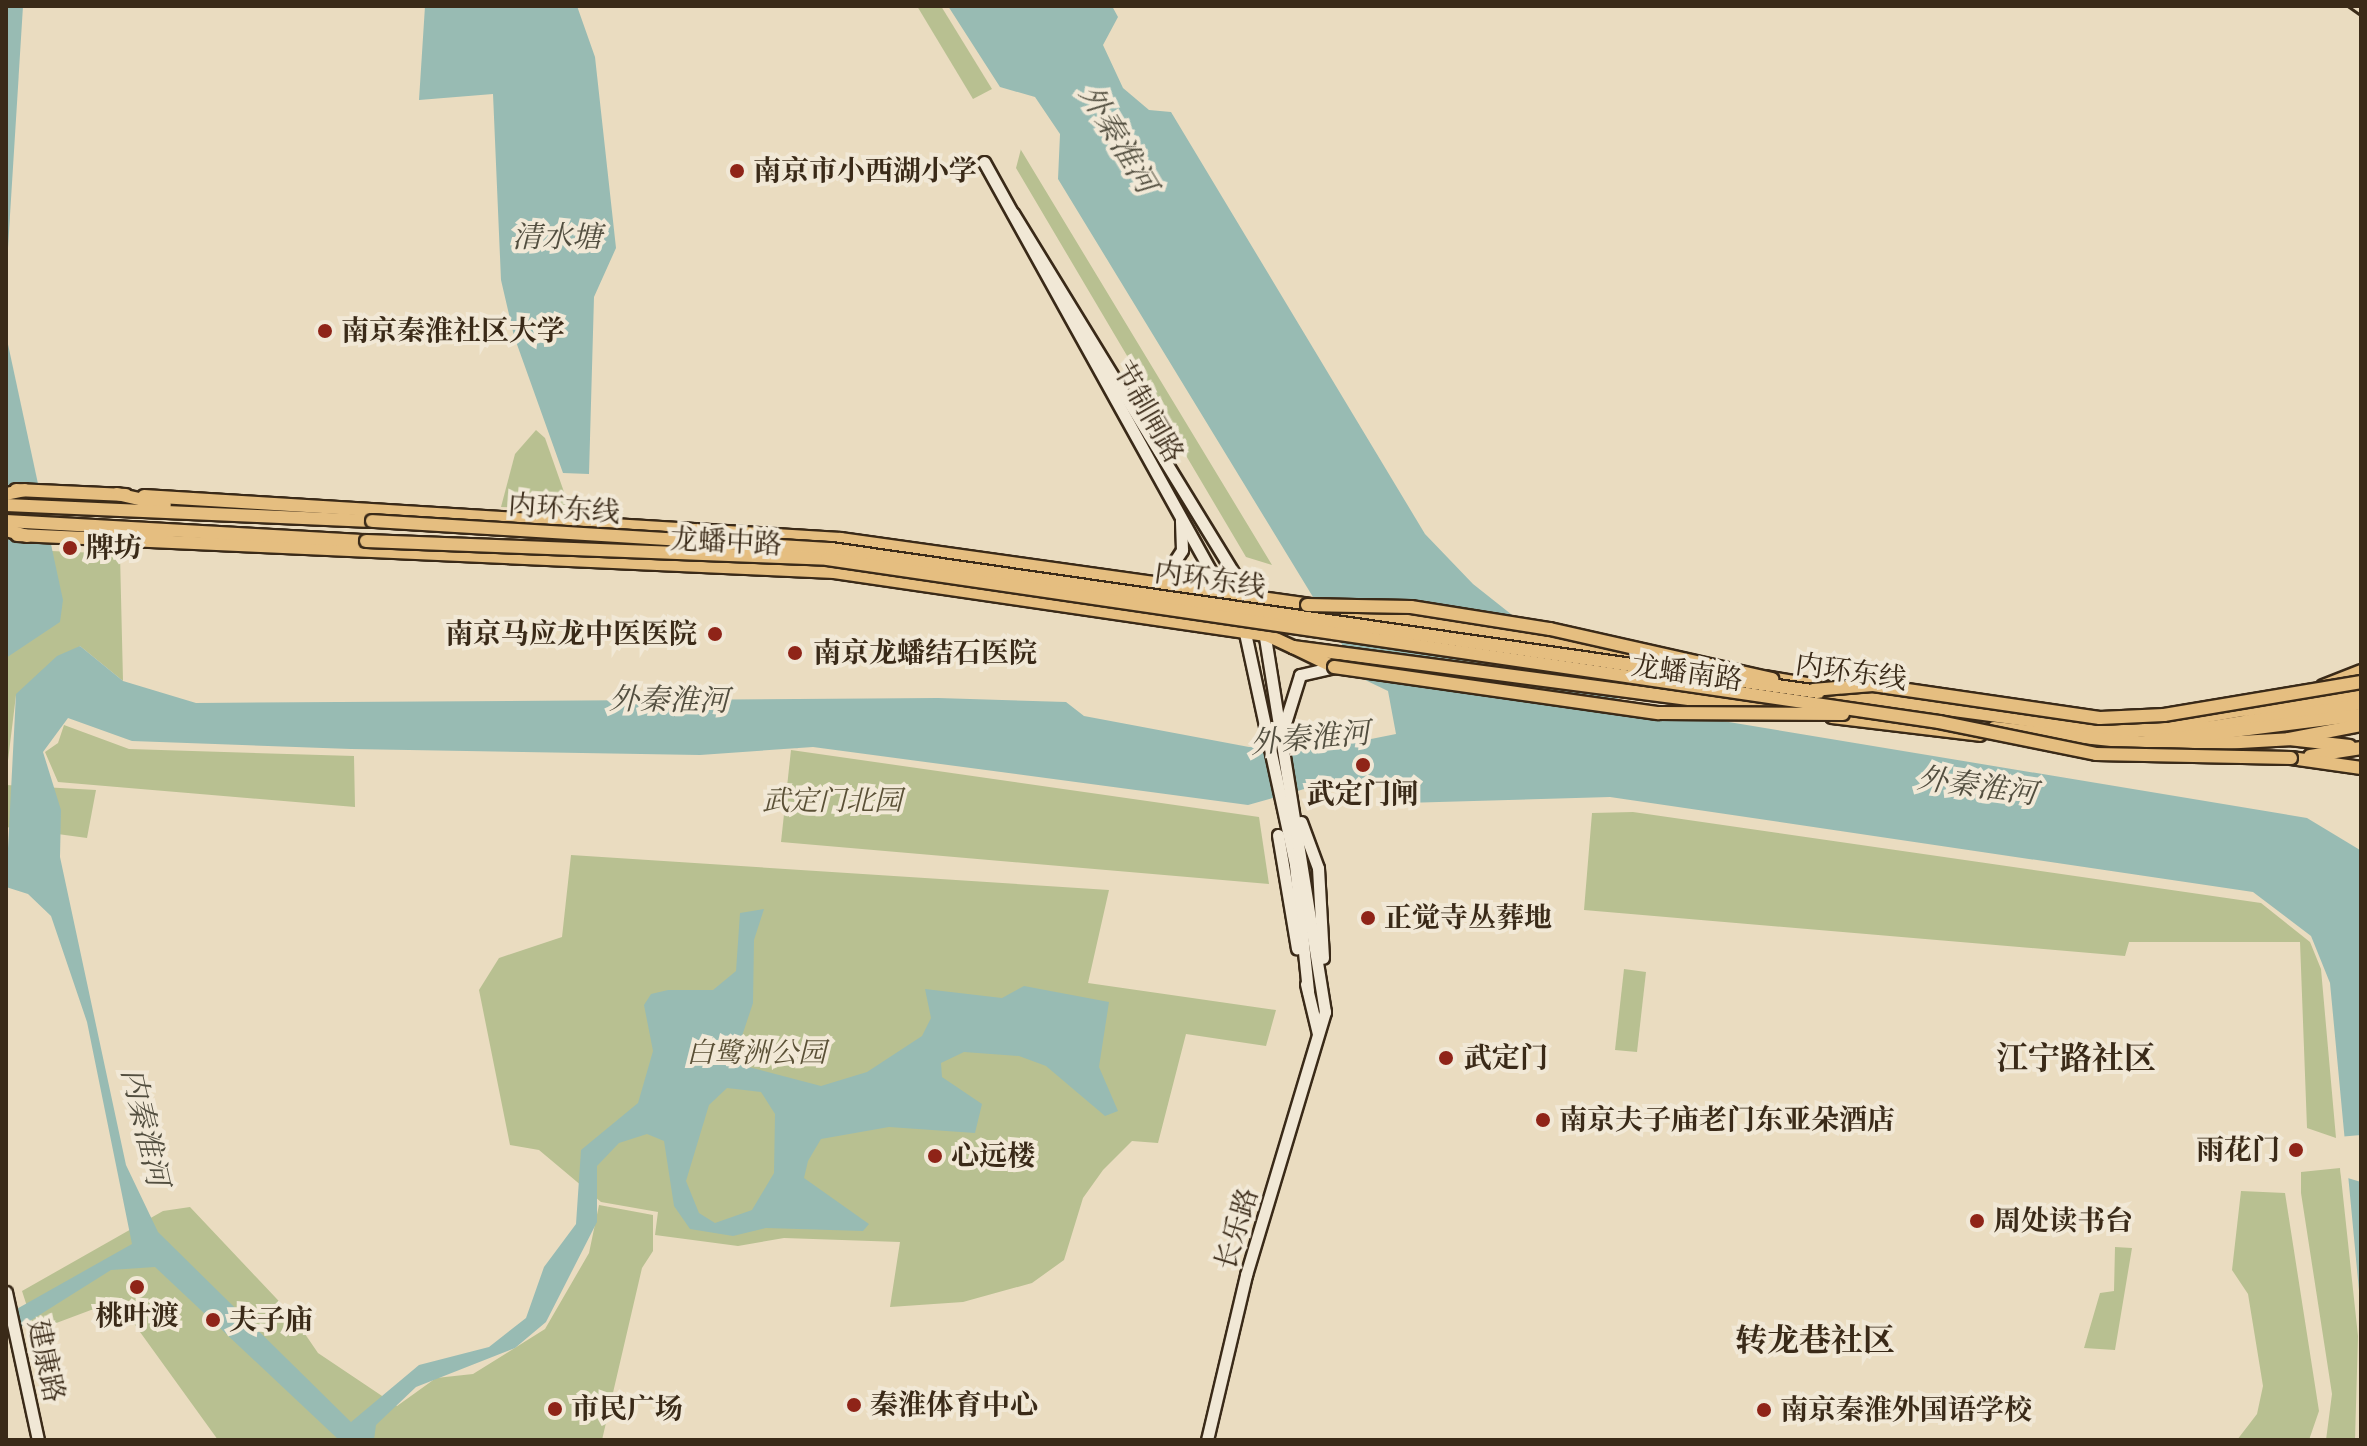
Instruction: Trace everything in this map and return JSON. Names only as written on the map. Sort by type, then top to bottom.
[{"type":"main road","name":"节制闸路","points":[[984,162],[1181,519],[1228,595],[1245,633]]},
{"type":"main road","name":"节制闸路","points":[[1013,213],[1248,597]]},
{"type":"main road","name":"龙蟠中路","points":[[6,492],[117,494],[841,539],[1307,605]]},
{"type":"main road","points":[[117,494],[195,512]]},
{"type":"main road","name":"内环东线","points":[[6,505],[372,521],[831,549],[1819,692],[2118,732],[2213,727],[2361,703]]},
{"type":"main road","points":[[1159,585],[1182,550],[1181,519]]},
{"type":"main road","name":"内环东线","points":[[6,521],[366,541],[827,559],[1870,713],[2138,743],[2361,715]]},
{"type":"main road","points":[[115,540],[197,530]]},
{"type":"main road","name":"龙蟠中路","points":[[6,533],[834,572],[1267,635],[1334,667],[1659,713],[1870,713]]},
{"type":"main road","name":"长乐路","points":[[1207,1440],[1246,1275],[1318,1034],[1322,990],[1297,809],[1267,635],[1248,597]]},
{"type":"main road","points":[[1307,605],[1411,607],[1550,629],[1819,692],[1873,685],[2100,718],[2164,715],[2315,694],[2361,693]]},
{"type":"main road","name":"龙蟠南路","points":[[1307,605],[1753,676],[2130,724],[2246,710],[2361,681]]},
{"type":"main road","name":"长乐路","points":[[1245,633],[1267,732],[1279,811],[1295,865],[1308,991],[1318,1034]]},
{"type":"main road","name":"龙蟠南路","points":[[1293,647],[2103,749],[2289,739],[2361,747]]},
{"type":"main road","points":[[1284,729],[1293,684],[1300,675],[1334,667]]},
{"type":"main road","points":[[2315,694],[2361,671]]},
{"type":"main road","points":[[1749,706],[1753,676]]},
{"type":"main road","points":[[2246,710],[2361,681]]},
{"type":"main road","points":[[1939,722],[2096,754],[2291,758],[2361,768]]},
{"type":"main road","points":[[2289,739],[2361,725]]},
{"type":"main road","points":[[2291,758],[2361,747]]},
{"type":"main road","name":"建康路","points":[[6,1293],[38,1440]]},
{"type":"green space","points":[[917,6],[941,6],[992,89],[973,99]]},
{"type":"green space","points":[[1021,149],[1272,565],[1246,557],[1016,168]]},
{"type":"green space","points":[[536,430],[545,438],[570,509],[501,507],[515,454]]},
{"type":"green space","points":[[6,549],[120,554],[123,681],[80,646],[16,695],[6,777]]},
{"type":"green space","points":[[64,725],[129,749],[354,756],[355,807],[58,782],[45,752],[58,743]]},
{"type":"green space","name":"武定门北园","points":[[791,750],[1259,817],[1269,884],[781,842]]},
{"type":"green space","points":[[6,785],[96,790],[87,838],[6,827]]},
{"type":"green space","points":[[1633,812],[2261,903],[2310,942],[2321,969],[2336,1138],[2307,1128],[2300,942],[2129,942],[2125,956],[1584,910],[1592,813]]},
{"type":"green space","name":"白鹭洲公园","points":[[571,855],[1109,890],[1088,983],[1276,1010],[1266,1046],[1186,1034],[1158,1143],[1132,1141],[1103,1170],[1083,1198],[1064,1260],[1032,1283],[963,1302],[890,1307],[900,1242],[784,1238],[738,1246],[655,1235],[658,1212],[601,1202],[539,1150],[510,1145],[479,990],[499,958],[562,937]]},
{"type":"green space","points":[[1624,969],[1646,972],[1637,1052],[1615,1050]]},
{"type":"green space","points":[[2340,1168],[2358,1336],[2355,1440],[2326,1440],[2332,1394],[2301,1193],[2301,1172]]},
{"type":"green space","points":[[2241,1191],[2285,1193],[2319,1411],[2309,1440],[2237,1440],[2257,1414],[2263,1386],[2248,1294],[2232,1270]]},
{"type":"green space","name":"夫子庙","points":[[599,1205],[653,1215],[653,1251],[642,1268],[602,1440],[218,1440],[127,1314],[113,1307],[91,1310],[35,1331],[22,1291],[163,1211],[190,1207],[292,1315],[318,1353],[397,1406],[436,1378],[473,1374],[545,1329],[589,1253]]},
{"type":"green space","points":[[2115,1247],[2132,1248],[2115,1350],[2084,1348],[2100,1293],[2114,1291]]},
{"type":"water","points":[[6,6],[23,6],[6,280]]},
{"type":"water","name":"清水塘","points":[[425,6],[577,6],[595,57],[616,248],[594,297],[589,474],[563,473],[514,336],[501,280],[493,94],[419,100]]},
{"type":"water","name":"外秦淮河","points":[[948,6],[1112,6],[1118,17],[1103,45],[1123,88],[1149,110],[1171,112],[1425,534],[1473,584],[1626,705],[2307,818],[2360,850],[2361,1312],[2330,983],[2311,936],[2253,892],[1610,797],[1404,803],[1403,783],[1329,782],[1248,805],[813,747],[700,755],[351,749],[132,741],[68,718],[43,752],[61,810],[60,857],[126,1165],[158,1232],[351,1422],[419,1365],[489,1347],[526,1318],[544,1267],[576,1224],[581,1150],[638,1103],[653,1051],[644,1005],[651,994],[668,990],[713,990],[736,971],[740,913],[764,909],[754,940],[753,1003],[733,1063],[821,1086],[867,1072],[922,1036],[931,1018],[925,989],[1002,998],[1024,986],[1109,1002],[1099,1067],[1118,1111],[1105,1116],[1046,1066],[1019,1056],[964,1052],[941,1063],[942,1077],[982,1104],[975,1133],[889,1127],[821,1139],[808,1161],[804,1178],[869,1224],[863,1231],[766,1228],[733,1236],[690,1229],[674,1206],[664,1141],[647,1134],[619,1143],[597,1166],[597,1222],[546,1322],[515,1348],[416,1387],[376,1425],[374,1440],[339,1440],[155,1267],[111,1270],[6,1336],[6,1315],[132,1244],[87,1022],[51,916],[28,894],[6,887],[16,694],[57,656],[80,646],[123,681],[196,703],[938,698],[1066,702],[1084,716],[1249,747],[1316,750],[1396,734],[1388,691],[1363,679],[1058,179],[1060,134],[1035,97],[1000,87]],"holes":[[[727,1088],[761,1092],[775,1114],[774,1173],[752,1210],[715,1223],[699,1213],[686,1181],[709,1105]]]},
{"type":"water","points":[[6,335],[63,600],[60,622],[6,658]]},
{"type":"pier","points":[[2361,1135],[2361,1182],[2341,1176],[2338,1137]]},
{"type":"railway","points":[[2348,6],[2361,15]]},
{"type":"place","name":"南京市小西湖小学","points":[[737,171]]},
{"type":"place","name":"南京秦淮社区大学","points":[[325,331]]},
{"type":"place","name":"牌坊","points":[[70,548]]},
{"type":"place","name":"南京马应龙中医医院","points":[[715,634]]},
{"type":"place","name":"南京龙蟠结石医院","points":[[795,653]]},
{"type":"place","name":"武定门闸","points":[[1363,765]]},
{"type":"place","name":"正觉寺丛葬地","points":[[1368,918]]},
{"type":"place","name":"武定门","points":[[1446,1058]]},
{"type":"place","name":"南京夫子庙老门东亚朵酒店","points":[[1543,1120]]},
{"type":"place","name":"雨花门","points":[[2296,1150]]},
{"type":"place","name":"心远楼","points":[[935,1156]]},
{"type":"place","name":"周处读书台","points":[[1977,1221]]},
{"type":"place","name":"桃叶渡","points":[[137,1287]]},
{"type":"place","name":"夫子庙","points":[[213,1320]]},
{"type":"place","name":"秦淮体育中心","points":[[854,1405]]},
{"type":"place","name":"市民广场","points":[[555,1409]]},
{"type":"place","name":"南京秦淮外国语学校","points":[[1764,1410]]},
{"type":"district","name":"江宁路社区","points":[[2076,1058]]},
{"type":"district","name":"转龙巷社区","points":[[1815,1340]]},
{"type":"water label","name":"内秦淮河","points":[[145,1127]]}]
